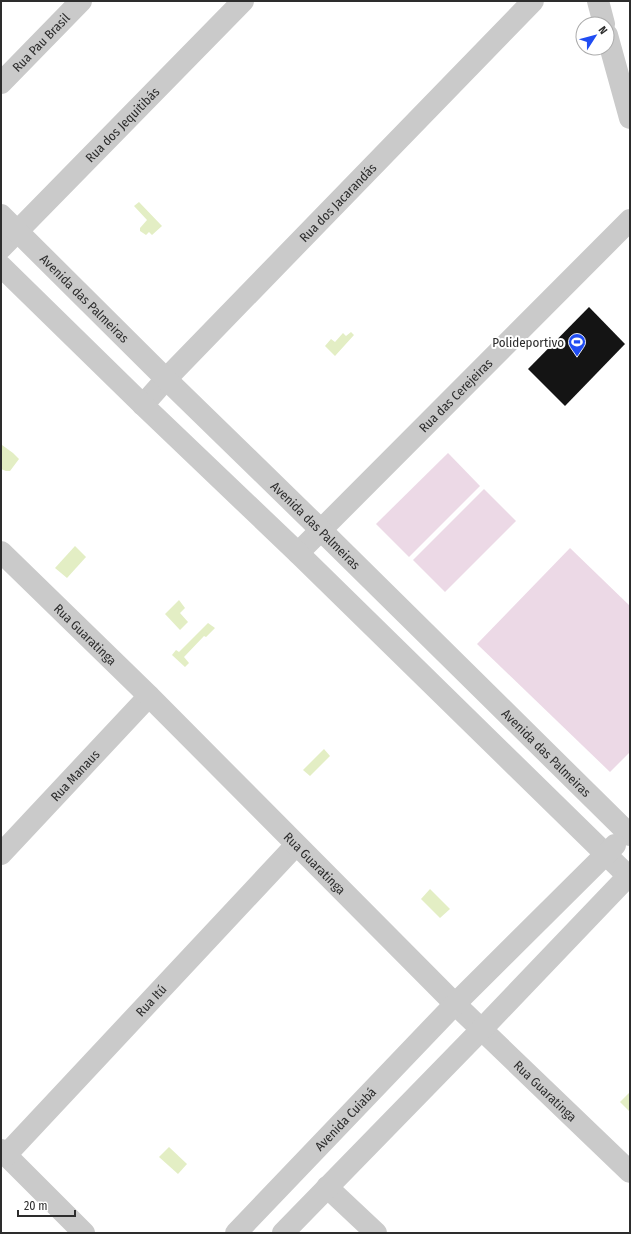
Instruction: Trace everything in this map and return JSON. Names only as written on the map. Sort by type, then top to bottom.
[{"type":"street","name":"Rua Pau Brasil","points":[[1,83],[81,1]]},
{"type":"street","name":"Rua dos Jequitibás","points":[[1,248],[242,1]]},
{"type":"street","name":"Rua dos Jacarandás","points":[[143,405],[533,1]]},
{"type":"street","points":[[598,1],[602,16]]},
{"type":"street","points":[[613,56],[630,118]]},
{"type":"street","name":"Avenida das Palmeiras","points":[[1,215],[166,380],[629,832]]},
{"type":"street","name":"Rua das Cerejeiras","points":[[298,553],[630,220]]},
{"type":"street","points":[[1,266],[629,876],[283,1233]]},
{"type":"street","name":"Rua Guaratinga","points":[[1,552],[149,696],[481,1030],[630,1172]]},
{"type":"street","name":"Rua Manaus","points":[[1,854],[149,696]]},
{"type":"street","name":"Avenida Cuiabá","points":[[236,1233],[455,1004],[629,832]]},
{"type":"street","name":"Rua Itú","points":[[4,1153],[296,845]]},
{"type":"street","points":[[4,1153],[84,1233]]},
{"type":"street","points":[[328,1187],[376,1233]]},
{"type":"shaded area","points":[[139,202],[162,226],[152,235],[149,232],[146,235],[140,231],[140,228],[147,220],[134,206]]},
{"type":"shaded area","points":[[351,332],[354,335],[335,356],[325,346],[331,339],[335,342],[343,333],[346,336]]},
{"type":"shaded area","points":[[1,445],[19,459],[10,471],[1,469]]},
{"type":"shaded area","points":[[448,453],[480,486],[409,557],[376,524]]},
{"type":"shaded area","points":[[484,489],[516,521],[445,592],[413,560]]},
{"type":"shaded area","points":[[75,546],[86,557],[67,578],[55,568]]},
{"type":"shaded area","points":[[570,548],[630,606],[630,752],[610,772],[477,644]]},
{"type":"shaded area","points":[[179,600],[185,608],[180,613],[188,622],[180,630],[165,614]]},
{"type":"shaded area","points":[[208,623],[215,628],[206,637],[204,636],[184,657],[189,663],[185,667],[172,655],[176,650],[179,652]]},
{"type":"shaded area","points":[[324,749],[330,756],[310,776],[303,770]]},
{"type":"shaded area","points":[[430,889],[450,909],[440,918],[421,899]]},
{"type":"shaded area","points":[[630,1092],[630,1112],[620,1102]]},
{"type":"shaded area","points":[[169,1147],[187,1164],[178,1174],[159,1157]]},
{"type":"building","name":"Polideportivo","points":[[589,307],[625,344],[565,406],[528,369]]},
{"type":"place","name":"Polideportivo","points":[[577,357]]}]
